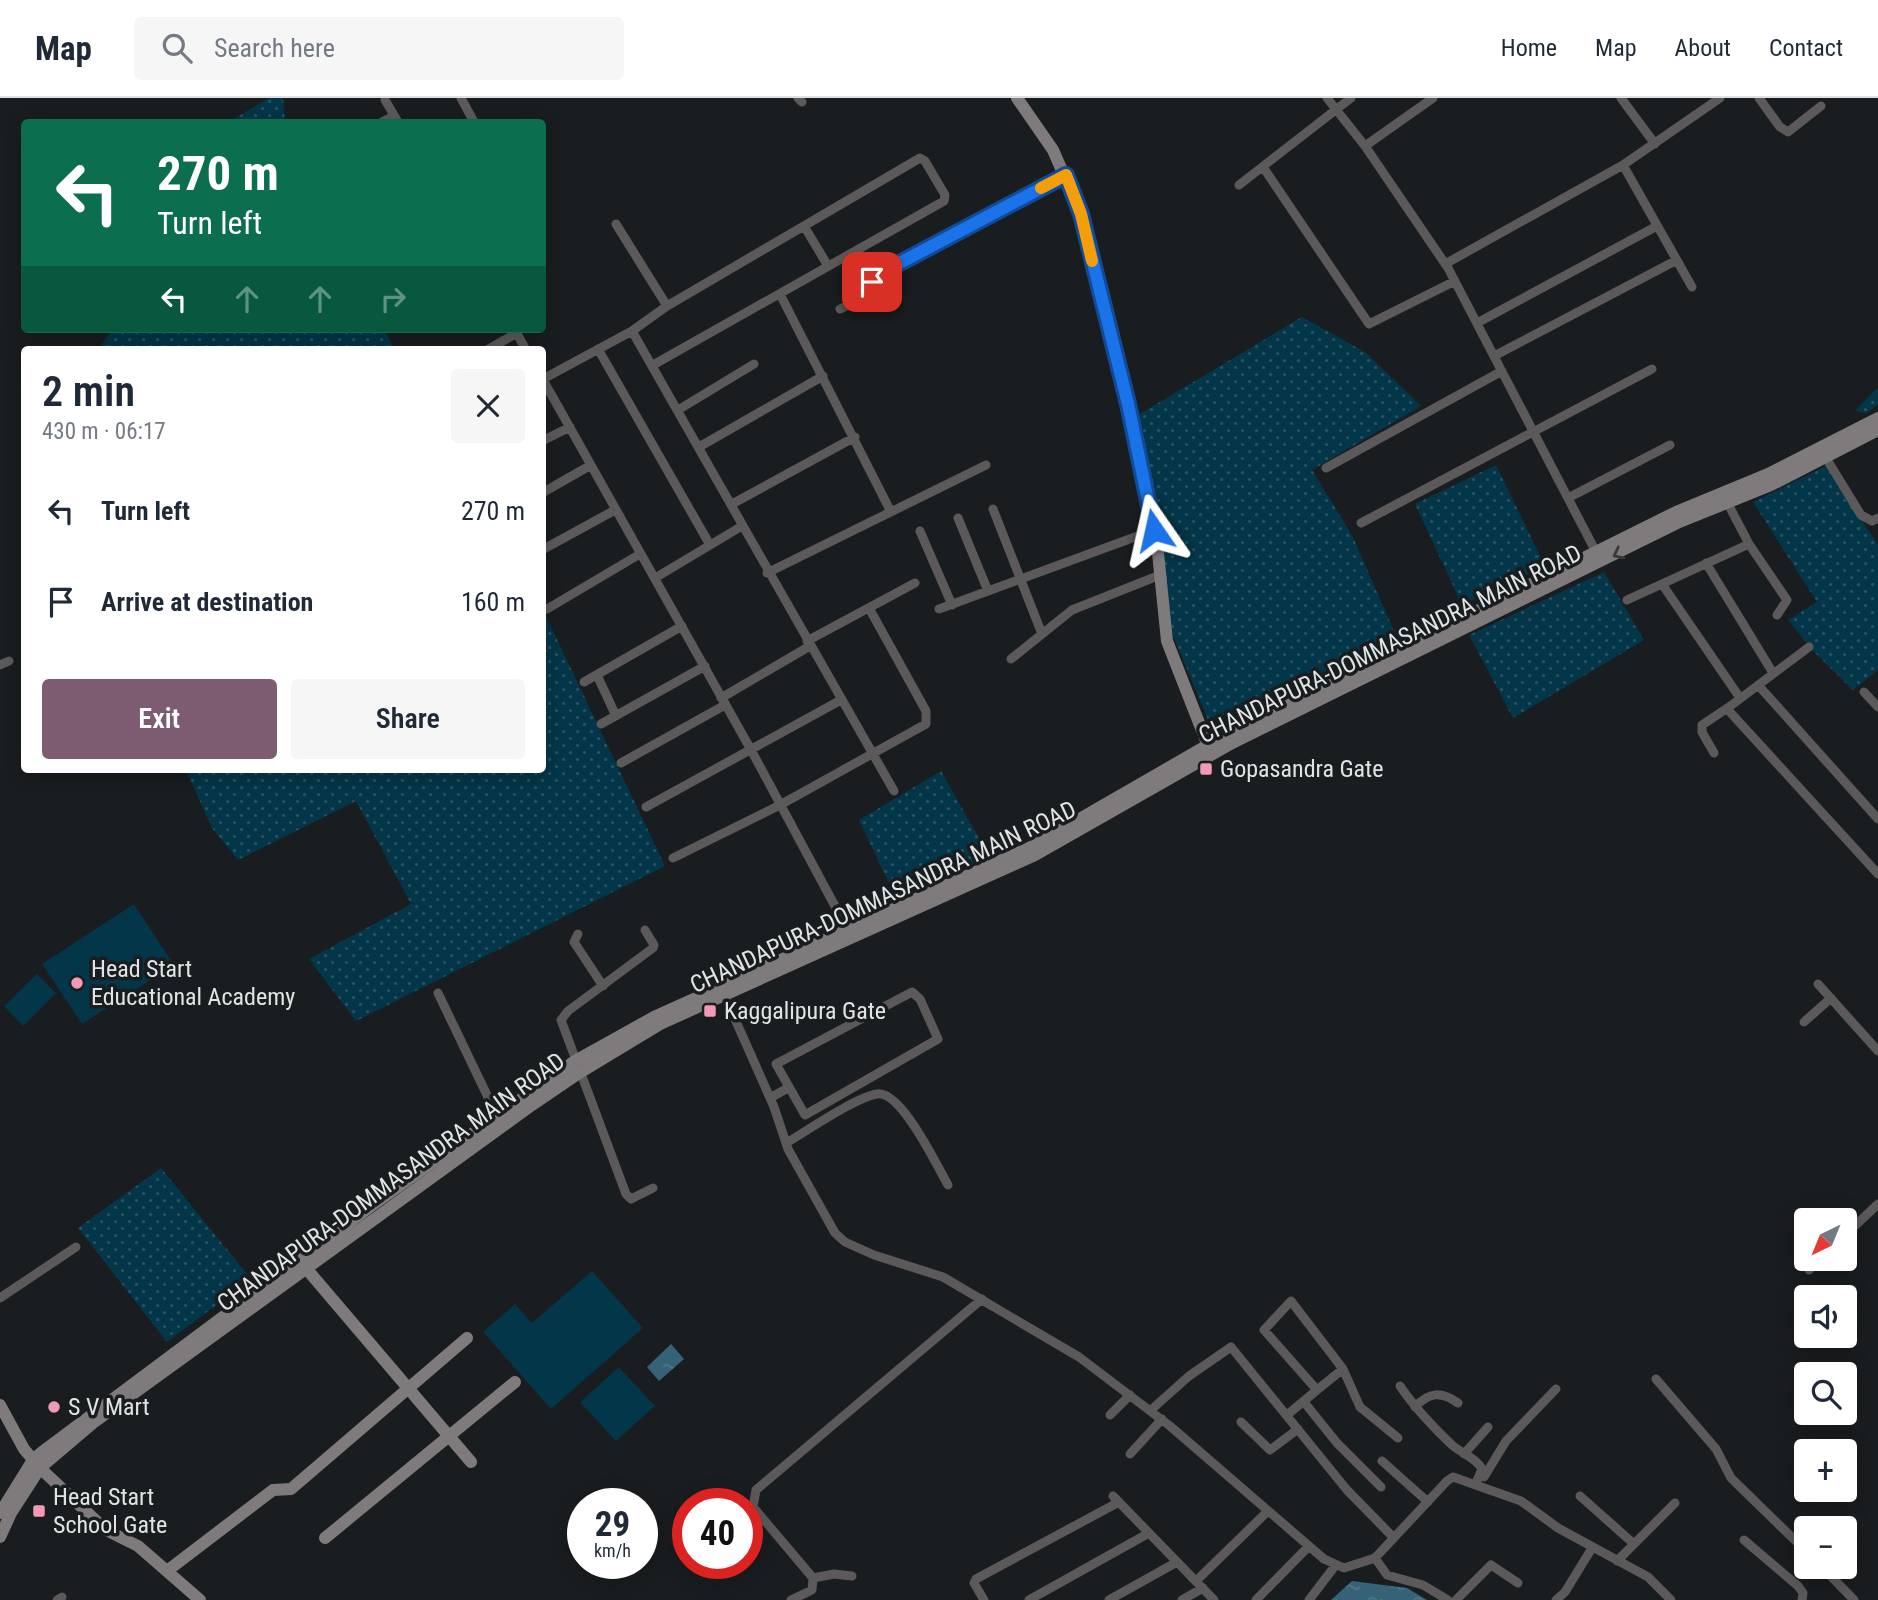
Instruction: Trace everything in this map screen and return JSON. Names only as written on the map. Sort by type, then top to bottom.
[{"type":"main road","points":[[1017,98],[1053,150],[1081,214],[1128,404],[1154,530],[1167,641],[1210,750]]},
{"type":"main road","name":"CHANDAPURA-DOMMASANDRA MAIN ROAD","points":[[1210,750],[1677,523],[1878,418]]},
{"type":"main road","name":"CHANDAPURA-DOMMASANDRA MAIN ROAD","points":[[0,1513],[36,1464],[175,1351],[497,1116],[577,1067],[723,992],[1035,855],[1210,750],[1676,512],[1725,498],[1826,458],[1878,430]]},
{"type":"main road","name":"CHANDAPURA-DOMMASANDRA MAIN ROAD","points":[[0,1537],[36,1464],[577,1067]]},
{"type":"main road","points":[[305,1267],[471,1462]]},
{"type":"main road","points":[[167,1572],[272,1490],[291,1489],[467,1338]]},
{"type":"main road","points":[[325,1538],[515,1382]]},
{"type":"main road","points":[[0,1405],[36,1464],[106,1530],[138,1546],[200,1600]]},
{"type":"street","points":[[461,98],[472,119]]},
{"type":"street","points":[[1327,98],[1365,146],[1445,264],[1595,552]]},
{"type":"street","points":[[1239,185],[1351,98]]},
{"type":"street","points":[[1365,146],[1433,98]]},
{"type":"street","points":[[1622,98],[1655,144]]},
{"type":"street","points":[[1445,264],[1623,165],[1655,144],[1707,102],[1720,98]]},
{"type":"street","points":[[1759,98],[1780,127],[1788,132],[1821,106]]},
{"type":"street","points":[[385,100],[396,119]]},
{"type":"street","points":[[546,376],[632,331],[667,306],[920,158],[925,161],[945,195],[944,201],[653,365]]},
{"type":"street","points":[[1623,165],[1692,287]]},
{"type":"street","points":[[1263,167],[1369,324],[1455,281]]},
{"type":"street","points":[[840,309],[868,296],[877,275],[1066,175]]},
{"type":"street","points":[[616,224],[667,306]]},
{"type":"street","points":[[804,226],[828,266]]},
{"type":"street","points":[[1477,323],[1657,226]]},
{"type":"street","points":[[1494,356],[1677,260]]},
{"type":"street","points":[[780,294],[891,512]]},
{"type":"street","points":[[632,331],[732,504],[767,573],[894,791]]},
{"type":"street","points":[[494,346],[513,333]]},
{"type":"street","points":[[597,349],[710,545]]},
{"type":"street","points":[[678,410],[754,364]]},
{"type":"street","points":[[1361,523],[1652,369]]},
{"type":"street","points":[[1326,468],[1502,371]]},
{"type":"street","points":[[698,447],[823,376]]},
{"type":"street","points":[[546,390],[570,427],[751,748],[850,935]]},
{"type":"street","points":[[546,439],[570,427]]},
{"type":"street","points":[[732,504],[855,437]]},
{"type":"street","points":[[1567,498],[1670,445]]},
{"type":"street","points":[[1826,458],[1861,515],[1872,521],[1878,518]]},
{"type":"street","points":[[546,491],[590,465]]},
{"type":"street","points":[[767,573],[986,465]]},
{"type":"street","points":[[1725,498],[1749,544],[1787,600],[1777,615]]},
{"type":"street","points":[[993,509],[1042,634]]},
{"type":"street","points":[[546,548],[615,510]]},
{"type":"street","points":[[958,518],[988,592]]},
{"type":"street","points":[[655,578],[742,526]]},
{"type":"street","points":[[939,609],[1154,530]]},
{"type":"street","points":[[920,531],[952,605]]},
{"type":"street","points":[[1627,600],[1749,544]]},
{"type":"street","points":[[547,609],[640,554]]},
{"type":"street","points":[[1706,564],[1773,673]]},
{"type":"street","points":[[1011,659],[1072,610],[1160,575]]},
{"type":"street","points":[[621,763],[723,701],[809,643],[915,583]]},
{"type":"street","points":[[1662,584],[1740,698]]},
{"type":"street","points":[[673,858],[780,805],[926,724],[926,711],[869,608]]},
{"type":"street","points":[[584,682],[682,626]]},
{"type":"street","points":[[1714,753],[1702,732],[1702,726],[1808,647]]},
{"type":"street","points":[[601,724],[705,666]]},
{"type":"street","points":[[597,675],[616,716]]},
{"type":"street","points":[[1758,685],[1878,819]]},
{"type":"street","points":[[1864,692],[1878,707]]},
{"type":"street","points":[[646,807],[841,700]]},
{"type":"street","points":[[1729,706],[1729,711],[1878,874]]},
{"type":"street","points":[[645,930],[654,944],[653,948],[568,1011],[562,1020],[577,1067],[629,1198],[653,1188]]},
{"type":"street","points":[[578,934],[573,938],[574,942],[603,986]]},
{"type":"street","points":[[1818,984],[1878,1051]]},
{"type":"street","points":[[723,992],[770,1098],[786,1143],[827,1222],[845,1241],[874,1255],[943,1278],[1079,1357],[1151,1410],[1335,1566],[1354,1567],[1375,1558],[1450,1479],[1478,1484],[1521,1501],[1592,1548],[1648,1577],[1671,1600]]},
{"type":"street","points":[[912,992],[920,999],[939,1037],[934,1043],[809,1114],[802,1112],[788,1088],[776,1064],[780,1060],[912,992]]},
{"type":"street","points":[[438,993],[497,1116]]},
{"type":"street","points":[[1804,1022],[1831,999]]},
{"type":"street","points":[[770,1098],[788,1088]]},
{"type":"street","points":[[786,1143],[849,1107],[877,1094],[883,1095],[900,1105],[948,1185]]},
{"type":"street","points":[[1857,1224],[1878,1204]]},
{"type":"street","points":[[0,1298],[76,1247]]},
{"type":"street","points":[[791,1600],[812,1590],[813,1578],[754,1507],[755,1490],[982,1299]]},
{"type":"street","points":[[1317,1390],[1264,1330],[1291,1301],[1343,1369],[1360,1407],[1398,1438]]},
{"type":"street","points":[[1151,1410],[1189,1376],[1231,1347],[1351,1494],[1394,1538]]},
{"type":"street","points":[[1287,1415],[1343,1369]]},
{"type":"street","points":[[1656,1379],[1716,1449],[1731,1478],[1794,1539]]},
{"type":"street","points":[[1400,1386],[1415,1407],[1481,1467],[1478,1484]]},
{"type":"street","points":[[1478,1484],[1506,1441],[1556,1389]]},
{"type":"street","points":[[1415,1407],[1425,1397],[1435,1394],[1458,1403]]},
{"type":"street","points":[[1110,1415],[1130,1395]]},
{"type":"street","points":[[1304,1402],[1337,1443],[1381,1487]]},
{"type":"street","points":[[1130,1454],[1162,1419]]},
{"type":"street","points":[[1241,1422],[1270,1450],[1298,1429]]},
{"type":"street","points":[[1464,1454],[1488,1427]]},
{"type":"street","points":[[1382,1461],[1428,1502]]},
{"type":"street","points":[[1580,1496],[1634,1544]]},
{"type":"street","points":[[984,1600],[974,1583],[976,1579],[1116,1499],[1214,1600]]},
{"type":"street","points":[[1617,1561],[1675,1503]]},
{"type":"street","points":[[1182,1600],[1268,1511]]},
{"type":"street","points":[[1030,1600],[1149,1533]]},
{"type":"street","points":[[1744,1540],[1798,1586],[1803,1593],[1802,1600]]},
{"type":"street","points":[[1256,1600],[1309,1546]]},
{"type":"street","points":[[1556,1600],[1565,1592],[1592,1548]]},
{"type":"street","points":[[1375,1558],[1387,1575],[1423,1585],[1448,1600]]},
{"type":"street","points":[[1109,1600],[1177,1562]]},
{"type":"street","points":[[1456,1600],[1491,1565],[1518,1583]]},
{"type":"street","points":[[1308,1600],[1335,1566]]},
{"type":"street","points":[[813,1578],[834,1574],[852,1577]]},
{"type":"street","points":[[1834,1579],[1854,1600]]},
{"type":"shaded area","points":[[269,98],[283,98],[285,119],[234,119]]},
{"type":"shaded area","points":[[1302,317],[1365,352],[1421,406],[1312,470],[1352,535],[1398,640],[1213,732],[1172,633],[1138,415]]},
{"type":"shaded area","points":[[110,333],[386,333],[393,346],[101,346]]},
{"type":"shaded area","points":[[1878,387],[1878,405],[1866,413],[1855,411]]},
{"type":"shaded area","points":[[1496,465],[1545,566],[1462,605],[1415,504]]},
{"type":"shaded area","points":[[1826,466],[1878,545],[1878,670],[1853,690],[1813,651],[1788,620],[1817,602],[1753,502]]},
{"type":"shaded area","points":[[1604,572],[1644,640],[1513,718],[1469,635]]},
{"type":"shaded area","points":[[546,616],[665,866],[356,1021],[309,959],[411,904],[356,801],[238,860],[212,828],[187,773],[546,773]]},
{"type":"shaded area","points":[[941,771],[989,856],[896,898],[859,820]]},
{"type":"shaded area","points":[[134,904],[174,965],[82,1024],[42,964]]},
{"type":"shaded area","points":[[37,974],[56,993],[23,1026],[4,1006]]},
{"type":"shaded area","points":[[161,1168],[251,1279],[167,1342],[78,1228]]},
{"type":"shaded area","points":[[592,1271],[643,1328],[551,1409],[483,1332],[515,1304],[532,1323]]},
{"type":"shaded area","points":[[619,1367],[655,1406],[616,1441],[580,1402]]},
{"type":"water","points":[[671,1344],[684,1359],[659,1381],[647,1367]]},
{"type":"water","points":[[1352,1581],[1407,1588],[1427,1600],[1331,1600]]},
{"type":"slow traffic","points":[[1041,188],[1066,175],[1081,214],[1092,261]]},
{"type":"place","name":"Gopasandra Gate","points":[[1206,769]]},
{"type":"place","name":"Head Start Educational Academy","points":[[77,983]]},
{"type":"place","name":"Kaggalipura Gate","points":[[710,1011]]},
{"type":"place","name":"S V Mart","points":[[54,1407]]},
{"type":"place","name":"Head Start School Gate","points":[[39,1511]]},
{"type":"route","points":[[872,282],[877,275],[1066,175],[1081,214],[1102,308],[1128,404],[1154,530]]}]
